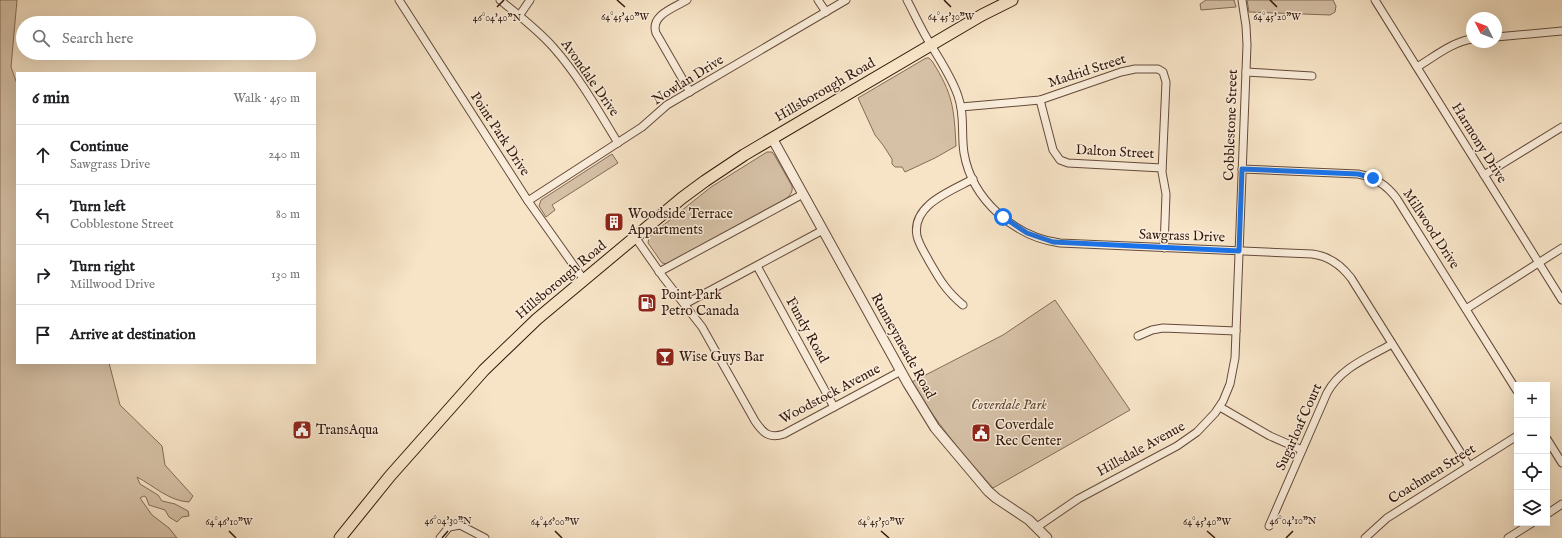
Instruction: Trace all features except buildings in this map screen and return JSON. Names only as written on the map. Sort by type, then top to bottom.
[{"type":"main road","name":"Hillsborough Road","points":[[340,538],[390,476],[484,370],[524,331],[635,237],[705,181],[732,162],[1012,0]]},
{"type":"street","name":"Point Park Drive","points":[[399,0],[528,201],[584,280]]},
{"type":"street","name":"Avondale Drive","points":[[500,0],[539,33],[565,61],[618,143]]},
{"type":"street","points":[[519,16],[530,0]]},
{"type":"street","points":[[687,0],[660,16],[654,26],[656,34],[690,92]]},
{"type":"street","points":[[818,0],[826,12]]},
{"type":"street","name":"Nowlan Drive","points":[[528,201],[642,127],[667,105],[846,0]]},
{"type":"street","name":"Sawgrass Drive","points":[[906,0],[953,82],[961,107],[964,154],[973,179],[988,202],[1003,217],[1021,230],[1040,238],[1068,244],[1312,254],[1329,258],[1342,267],[1351,278],[1469,466]]},
{"type":"street","name":"Cobblestone Street","points":[[1239,251],[1247,35],[1242,0]]},
{"type":"street","name":"Harmony Drive","points":[[1375,0],[1562,300]]},
{"type":"street","points":[[1502,36],[1562,31]]},
{"type":"street","points":[[1417,67],[1454,44],[1466,41]]},
{"type":"street","name":"Madrid Street","points":[[961,107],[1040,100],[1128,70],[1160,69],[1165,76],[1166,82],[1162,168],[1166,194],[1164,248]]},
{"type":"street","points":[[1246,72],[1312,76]]},
{"type":"street","name":"Dalton Street","points":[[1040,100],[1053,150],[1060,160],[1068,163],[1162,168]]},
{"type":"street","points":[[1484,175],[1562,127]]},
{"type":"street","name":"Runneymeade Road","points":[[772,138],[901,371],[935,428],[996,498],[1029,520],[1046,538]]},
{"type":"street","name":"Millwood Drive","points":[[1242,169],[1358,174],[1368,176],[1387,186],[1397,199],[1514,386]]},
{"type":"street","points":[[963,304],[947,291],[921,246],[917,236],[917,226],[921,214],[928,205],[973,179]]},
{"type":"street","points":[[659,272],[802,194]]},
{"type":"street","points":[[635,237],[659,272],[685,304],[822,230]]},
{"type":"street","points":[[1466,309],[1562,248]]},
{"type":"street","name":"Hillsdale Avenue","points":[[1037,527],[1078,499],[1185,441],[1202,428],[1220,406],[1230,384],[1233,371],[1239,251]]},
{"type":"street","name":"Fundy Road","points":[[757,266],[834,407]]},
{"type":"street","name":"Woodstock Avenue","points":[[685,304],[702,327],[755,421],[764,433],[770,436],[784,434],[901,371]]},
{"type":"street","points":[[1138,336],[1152,330],[1163,328],[1236,331]]},
{"type":"street","name":"Sugarloaf Court","points":[[1269,526],[1327,393],[1336,378],[1392,344]]},
{"type":"street","points":[[1220,406],[1270,436],[1302,450]]},
{"type":"street","name":"Coachmen Street","points":[[1365,538],[1387,518],[1514,438]]},
{"type":"street","points":[[1550,444],[1562,463]]},
{"type":"street","points":[[1550,512],[1562,504]]},
{"type":"street","points":[[440,538],[449,527],[460,525],[485,538]]},
{"type":"street","points":[[1508,538],[1527,526]]},
{"type":"green space","points":[[0,0],[17,0],[11,67],[16,81],[16,364],[109,364],[120,405],[162,446],[165,465],[193,496],[189,502],[175,499],[137,477],[140,484],[158,495],[162,501],[175,504],[188,511],[189,516],[182,517],[177,522],[169,517],[165,510],[149,505],[146,497],[144,496],[140,498],[152,515],[169,528],[177,538],[0,538]]},
{"type":"green space","points":[[1206,0],[1234,0],[1236,7],[1201,10],[1200,4]]},
{"type":"green space","points":[[1247,0],[1333,0],[1336,6],[1335,12],[1330,15],[1249,12]]},
{"type":"green space","points":[[926,58],[929,58],[932,61],[948,92],[953,111],[956,146],[905,172],[902,167],[895,167],[892,164],[892,159],[875,135],[858,98]]},
{"type":"green space","points":[[767,152],[772,152],[775,156],[792,186],[792,192],[788,197],[778,205],[667,264],[662,263],[648,243],[649,237],[711,187]]},
{"type":"green space","points":[[612,154],[618,163],[552,205],[555,210],[546,217],[539,206],[541,200]]},
{"type":"green space","name":"Coverdale Park","points":[[1055,300],[1130,410],[993,488],[939,424],[912,382],[1003,335]]},
{"type":"place","name":"Woodside Terrace Appartments","points":[[614,222]]},
{"type":"place","name":"Point Park Petro Canada","points":[[647,303]]},
{"type":"place","name":"Wise Guys Bar","points":[[665,357]]},
{"type":"place","name":"TransAqua","points":[[302,430]]},
{"type":"place","name":"Coverdale Rec Center","points":[[981,433]]},
{"type":"route","points":[[1003,217],[1027,233],[1053,242],[1068,244],[1239,251],[1242,169],[1358,174],[1373,178]]}]
